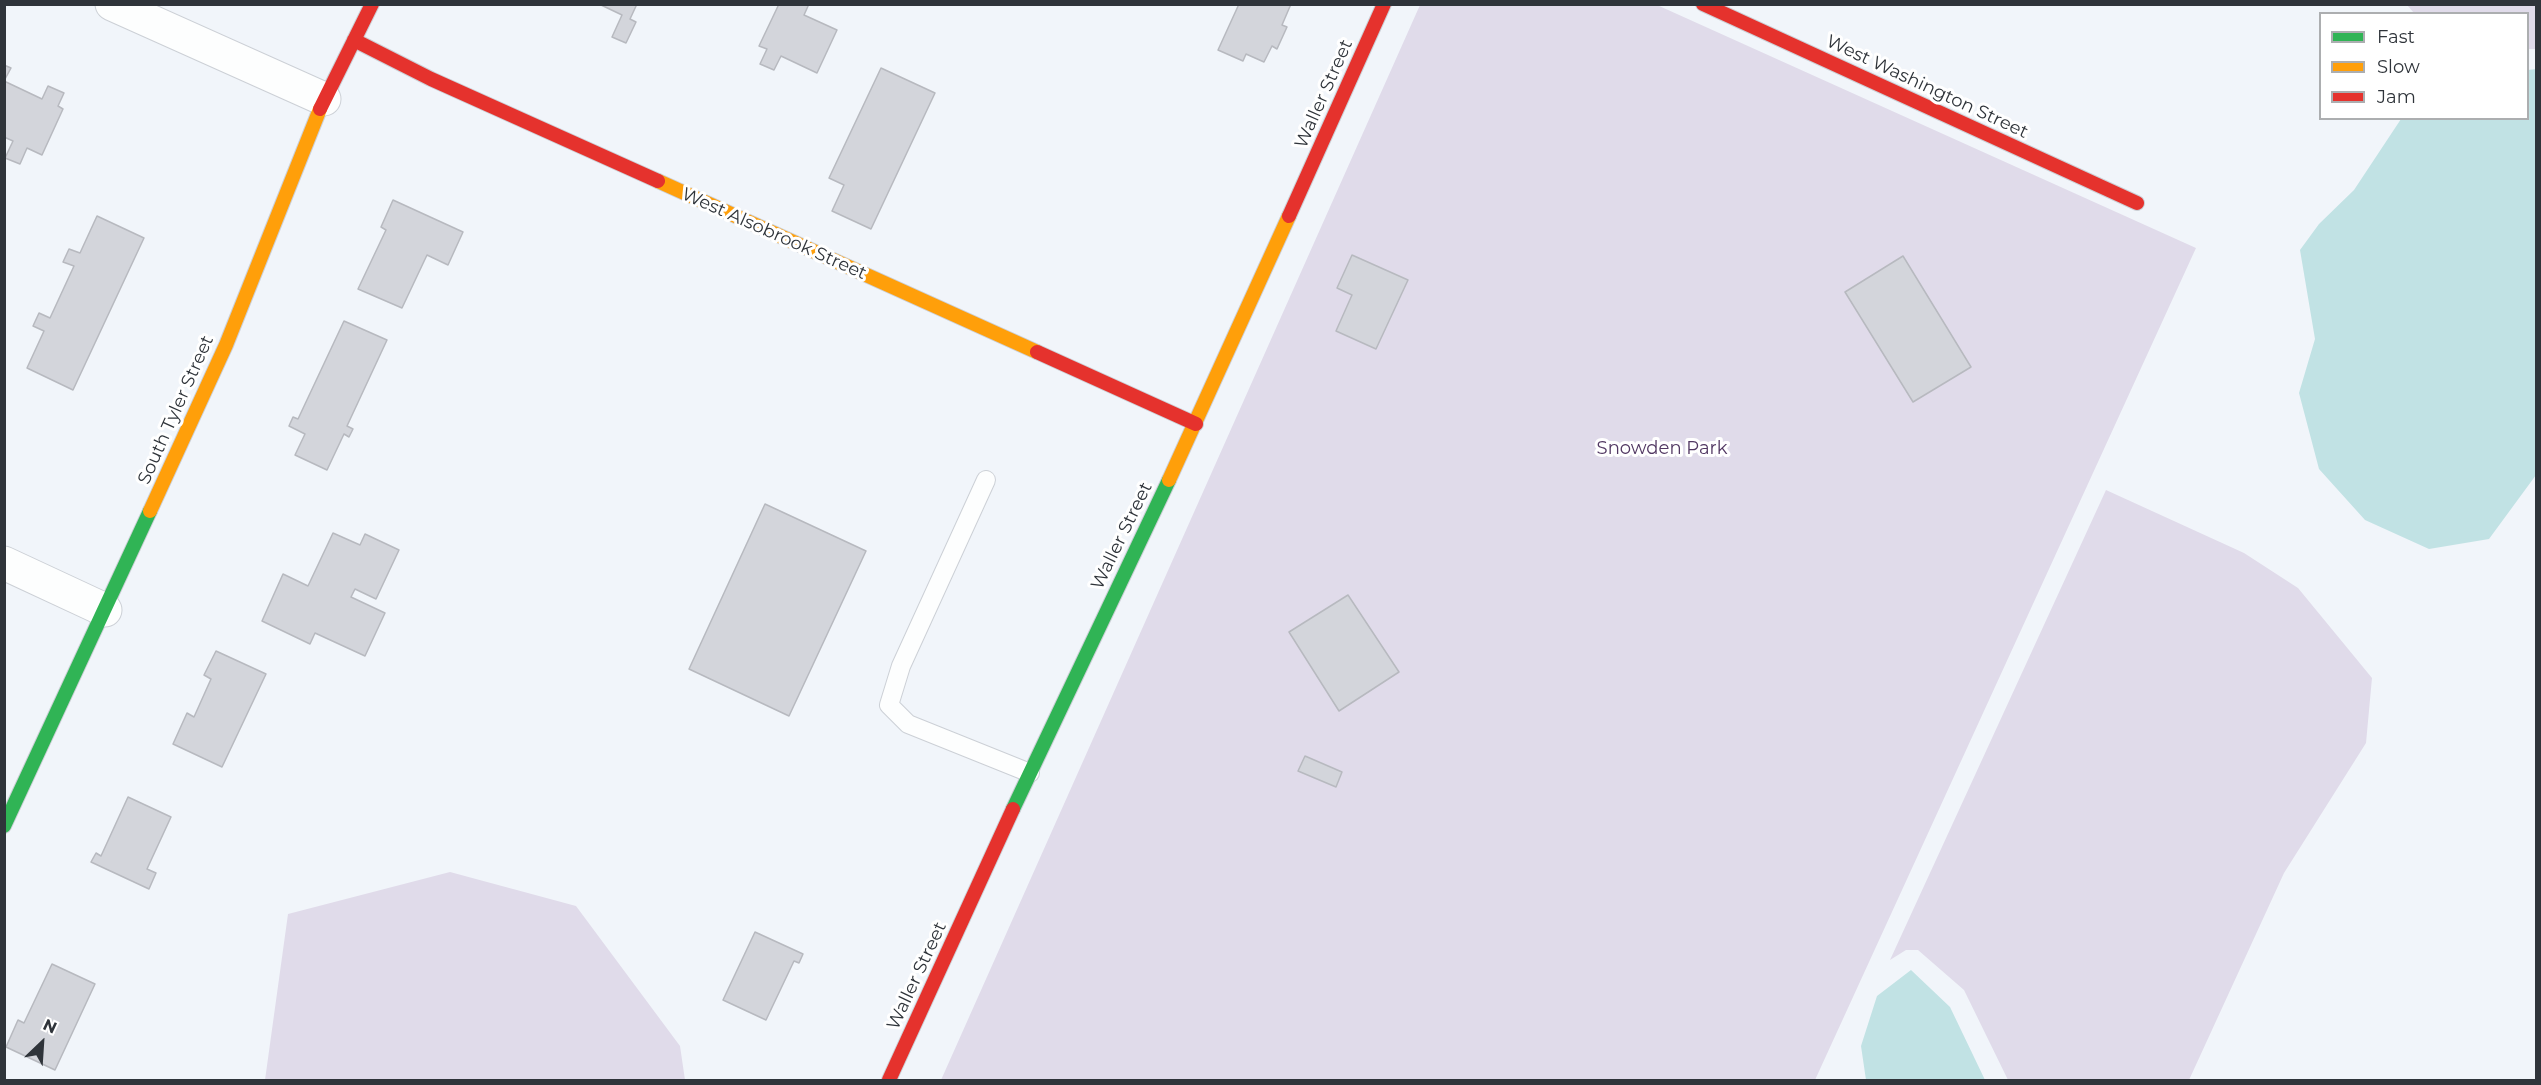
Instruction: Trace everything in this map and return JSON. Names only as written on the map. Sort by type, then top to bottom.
[{"type":"street","points":[[112,4],[324,99]]},
{"type":"street","name":"South Tyler Street","points":[[4,825],[226,345],[324,99],[372,4]]},
{"type":"street","name":"Waller Street","points":[[889,1080],[1030,773],[1196,424],[1384,4]]},
{"type":"street","name":"West Washington Street","points":[[1703,4],[2137,203]]},
{"type":"street","name":"West Alsobrook Street","points":[[354,40],[441,84],[1196,424]]},
{"type":"street","points":[[4,563],[105,610]]},
{"type":"lane","points":[[986,480],[901,666],[889,705],[908,724],[1030,773]]},
{"type":"green space","name":"Snowden Park","points":[[1420,5],[1657,5],[2196,248],[1815,1080],[941,1080]]},
{"type":"green space","points":[[2407,5],[2536,5],[2536,49],[2529,49],[2529,12],[2413,12]]},
{"type":"green space","points":[[2106,490],[2244,553],[2298,588],[2372,678],[2366,743],[2284,873],[2189,1080],[2008,1080],[1964,990],[1918,950],[1906,950],[1890,960]]},
{"type":"green space","points":[[450,872],[576,906],[680,1046],[685,1080],[265,1080],[288,914]]},
{"type":"water","points":[[2536,69],[2536,475],[2489,539],[2429,549],[2365,520],[2319,469],[2299,393],[2315,339],[2300,250],[2319,224],[2354,190],[2400,120],[2529,120],[2529,70]]},
{"type":"water","points":[[1911,970],[1950,1007],[1985,1080],[1866,1080],[1861,1046],[1877,996]]},
{"type":"building","points":[[599,4],[637,4],[630,19],[636,22],[626,43],[612,37],[622,15]]},
{"type":"building","points":[[779,4],[809,4],[804,15],[837,30],[817,73],[781,56],[774,70],[760,64],[767,49],[759,46]]},
{"type":"building","points":[[1239,4],[1291,4],[1282,25],[1287,27],[1277,49],[1272,46],[1264,62],[1246,54],[1243,61],[1218,50]]},
{"type":"building","points":[[4,65],[11,68],[4,81]]},
{"type":"building","points":[[881,68],[935,93],[871,229],[832,211],[844,185],[829,178]]},
{"type":"building","points":[[4,81],[42,99],[48,86],[64,93],[58,106],[63,109],[42,155],[27,148],[20,164],[5,158],[13,141],[4,137]]},
{"type":"building","points":[[393,200],[463,232],[448,265],[427,255],[402,308],[358,289],[386,230],[381,227]]},
{"type":"building","points":[[97,216],[144,238],[73,390],[27,368],[44,331],[33,326],[39,313],[50,318],[74,266],[63,262],[69,249],[80,253]]},
{"type":"building","points":[[1352,255],[1408,280],[1376,349],[1336,331],[1352,295],[1337,288]]},
{"type":"building","points":[[1903,256],[1971,367],[1913,402],[1845,292]]},
{"type":"building","points":[[344,321],[387,340],[347,426],[353,429],[349,437],[344,434],[327,470],[295,455],[305,434],[289,426],[293,417],[298,419]]},
{"type":"building","points":[[765,504],[866,551],[789,716],[689,669]]},
{"type":"building","points":[[333,533],[360,545],[365,534],[399,550],[376,599],[355,589],[351,597],[385,613],[365,656],[315,633],[310,644],[262,621],[283,574],[308,586]]},
{"type":"building","points":[[1348,595],[1399,672],[1339,711],[1289,632]]},
{"type":"building","points":[[216,651],[266,674],[222,767],[173,744],[187,713],[194,717],[211,679],[204,675]]},
{"type":"building","points":[[1305,756],[1342,772],[1336,787],[1298,771]]},
{"type":"building","points":[[128,797],[171,817],[147,869],[156,873],[149,889],[91,862],[96,853],[101,856]]},
{"type":"building","points":[[755,932],[803,954],[799,963],[794,961],[766,1020],[723,1000]]},
{"type":"building","points":[[52,964],[95,984],[55,1070],[6,1047],[18,1020],[24,1023]]},
{"type":"traffic: fast","points":[[1013,809],[1169,480]]},
{"type":"traffic: fast","points":[[4,826],[150,511]]},
{"type":"traffic: slow","points":[[150,511],[226,345],[320,109]]},
{"type":"traffic: slow","points":[[658,181],[1037,352]]},
{"type":"traffic: slow","points":[[1169,480],[1289,216]]},
{"type":"traffic: jam","points":[[320,109],[372,4]]},
{"type":"traffic: jam","points":[[1289,216],[1384,4]]},
{"type":"traffic: jam","points":[[1703,4],[2137,203]]},
{"type":"traffic: jam","points":[[354,40],[431,79],[658,181]]},
{"type":"traffic: jam","points":[[1037,352],[1196,424]]},
{"type":"traffic: jam","points":[[889,1080],[1013,809]]}]
